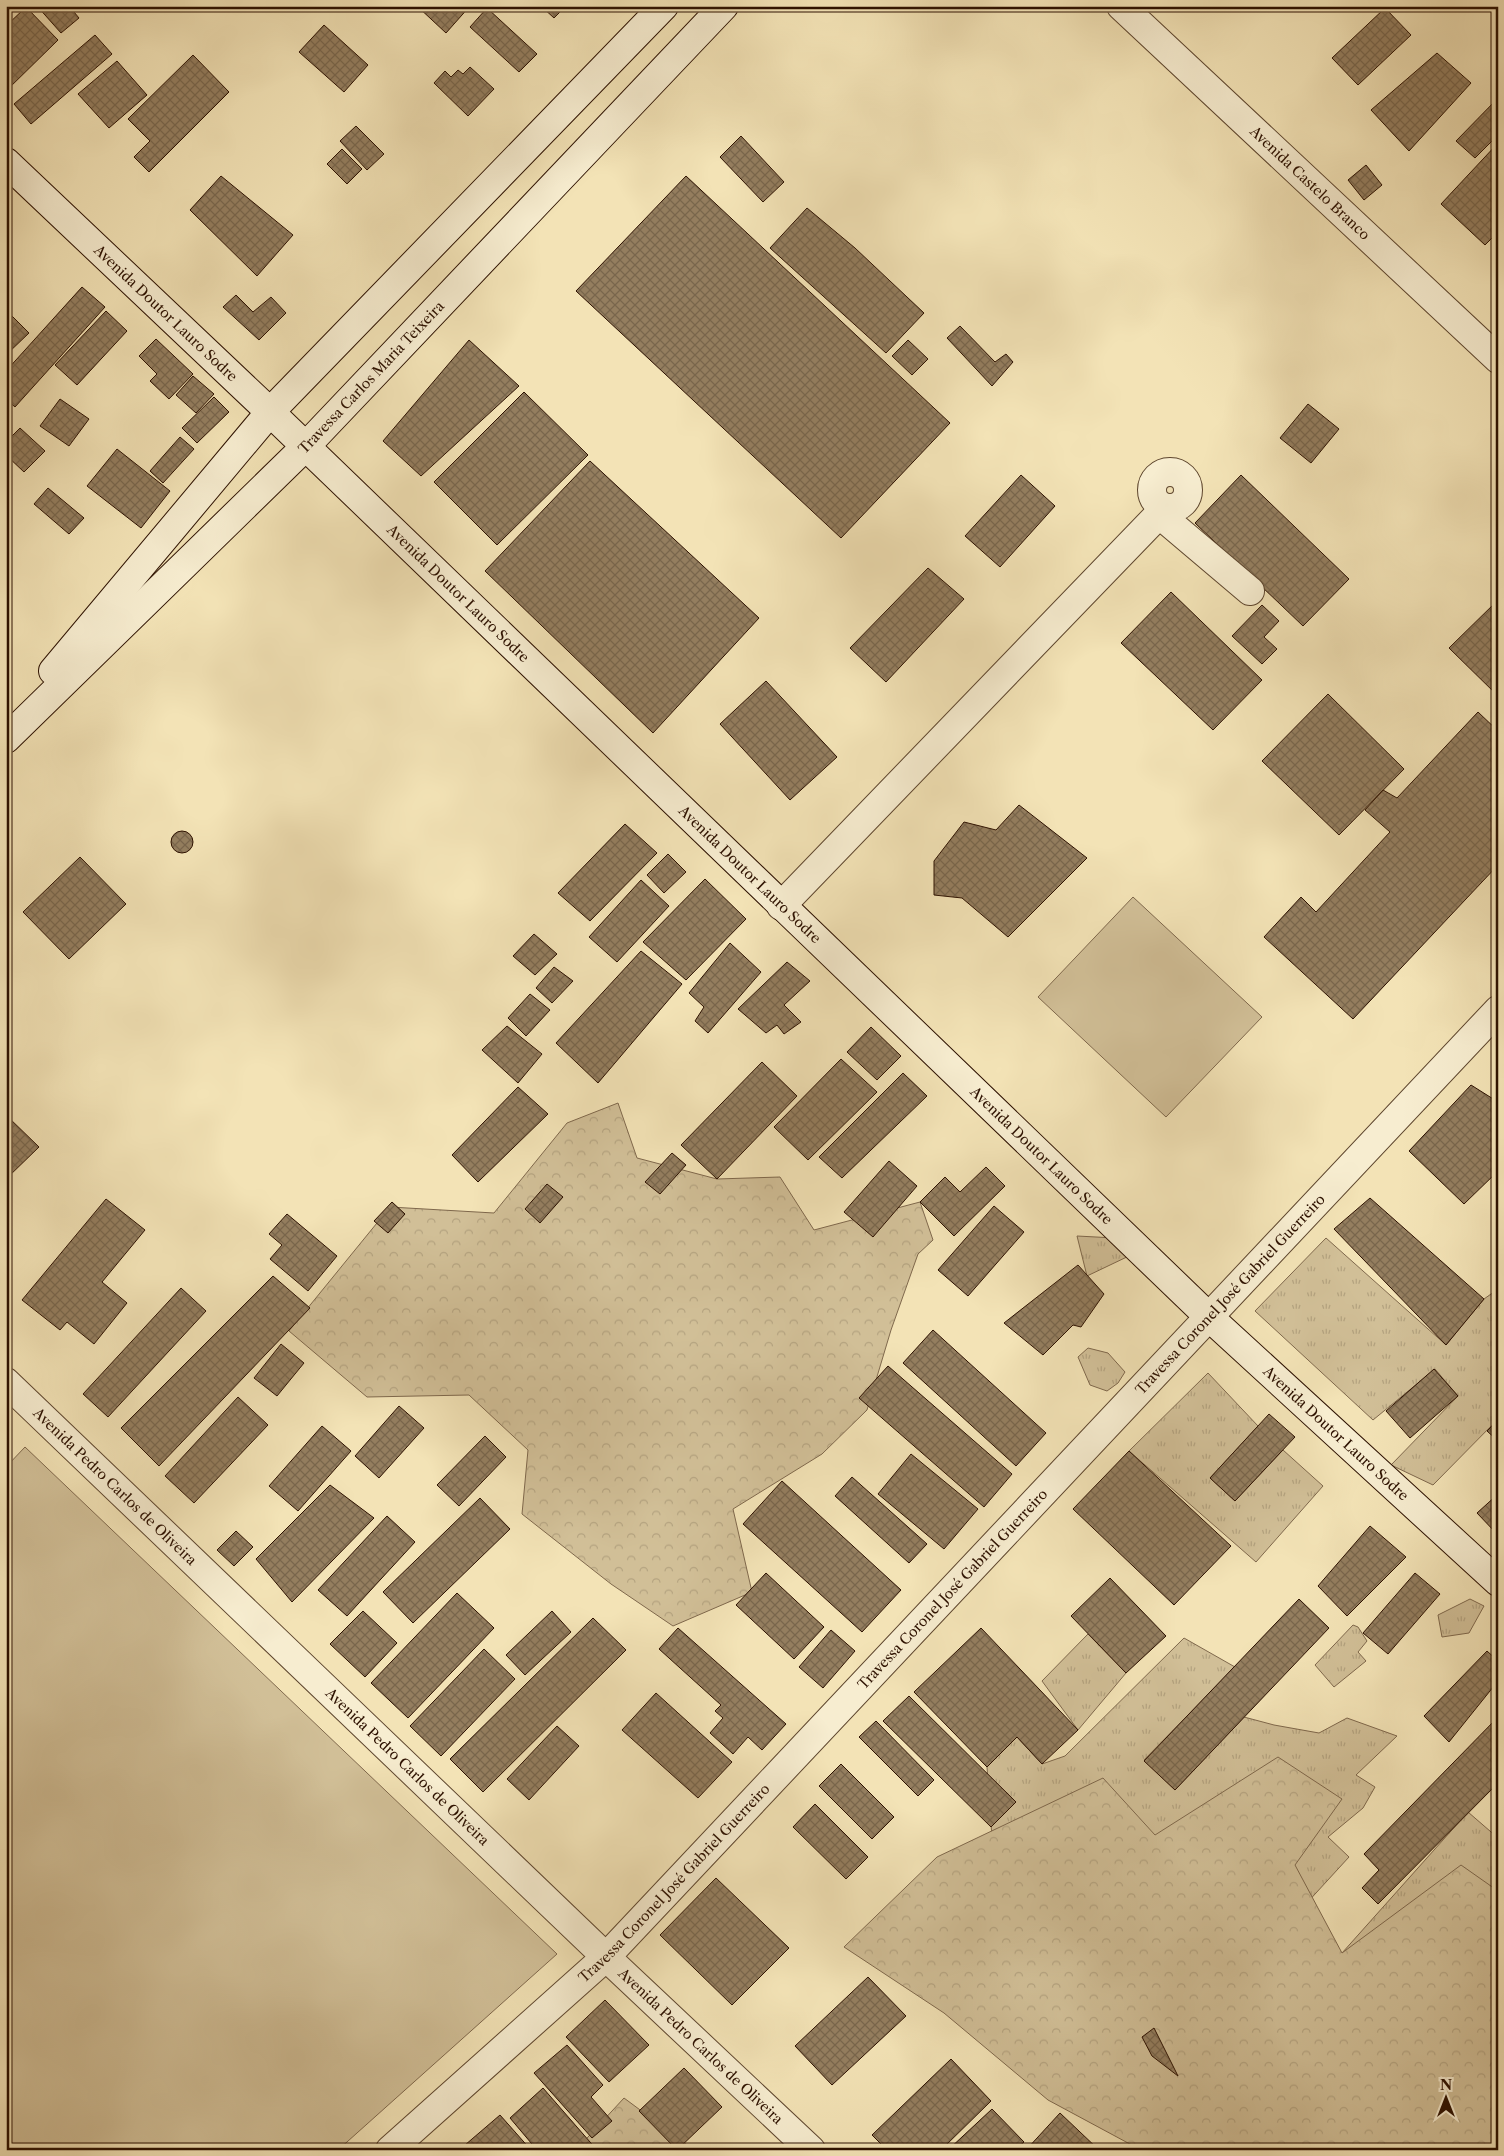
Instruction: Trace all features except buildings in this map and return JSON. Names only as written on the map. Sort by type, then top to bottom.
[{"type":"street","points":[[6,727],[270,412],[664,6]]},
{"type":"street","name":"Travessa Carlos Maria Teixeira","points":[[6,739],[305,447],[724,6]]},
{"type":"street","name":"Avenida Castelo Branco","points":[[1122,6],[1498,359]]},
{"type":"street","name":"Avenida Doutor Lauro Sodre","points":[[6,162],[270,412],[1209,1317],[1498,1582]]},
{"type":"street","points":[[782,906],[1162,511],[1250,591]]},
{"type":"street","name":"Travessa Coronel José Gabriel Guerreiro","points":[[390,2150],[606,1957],[1498,1010]]},
{"type":"street","name":"Avenida Pedro Carlos de Oliveira","points":[[6,1382],[606,1957],[811,2150]]},
{"type":"green space","points":[[1133,897],[1262,1017],[1166,1117],[1038,997]]},
{"type":"green space","points":[[618,1103],[637,1158],[717,1179],[780,1177],[814,1230],[920,1202],[933,1240],[918,1254],[891,1330],[867,1410],[822,1454],[733,1509],[752,1592],[673,1626],[611,1584],[522,1514],[528,1450],[469,1395],[367,1397],[289,1331],[390,1207],[494,1213],[567,1123]]},
{"type":"green space","points":[[1077,1236],[1115,1238],[1131,1255],[1087,1276]]},
{"type":"green space","points":[[1326,1238],[1446,1345],[1484,1299],[1498,1289],[1498,1419],[1433,1485],[1391,1465],[1458,1396],[1435,1369],[1373,1420],[1255,1311]]},
{"type":"green space","points":[[1088,1348],[1108,1353],[1125,1372],[1118,1383],[1107,1391],[1090,1385],[1078,1357]]},
{"type":"green space","points":[[1208,1373],[1258,1426],[1210,1478],[1235,1501],[1283,1450],[1323,1486],[1256,1562],[1129,1451]]},
{"type":"green space","points":[[25,1447],[557,1954],[338,2150],[6,2150],[6,1467]]},
{"type":"green space","points":[[1470,1599],[1484,1606],[1469,1633],[1442,1637],[1438,1615]]},
{"type":"green space","points":[[1353,1625],[1358,1627],[1367,1641],[1358,1652],[1366,1661],[1334,1687],[1315,1665]]},
{"type":"green space","points":[[1088,1634],[1126,1673],[1078,1730],[1042,1681]]},
{"type":"green space","points":[[1184,1638],[1235,1667],[1144,1760],[1175,1790],[1244,1717],[1274,1725],[1319,1733],[1347,1718],[1397,1736],[1356,1775],[1375,1787],[1363,1808],[1328,1837],[1349,1857],[1261,1953],[1000,1951],[987,1767],[1017,1737],[1042,1764],[1065,1756]]},
{"type":"green space","points":[[1278,1757],[1342,1799],[1295,1865],[1342,1953],[1461,1865],[1498,1891],[1498,2150],[1141,2150],[1048,2100],[944,2013],[844,1947],[937,1857],[1103,1778],[1155,1835]]},
{"type":"green space","points":[[1468,1812],[1498,1838],[1498,1955],[1342,1953]]},
{"type":"green space","points":[[624,2098],[694,2150],[576,2150]]}]
